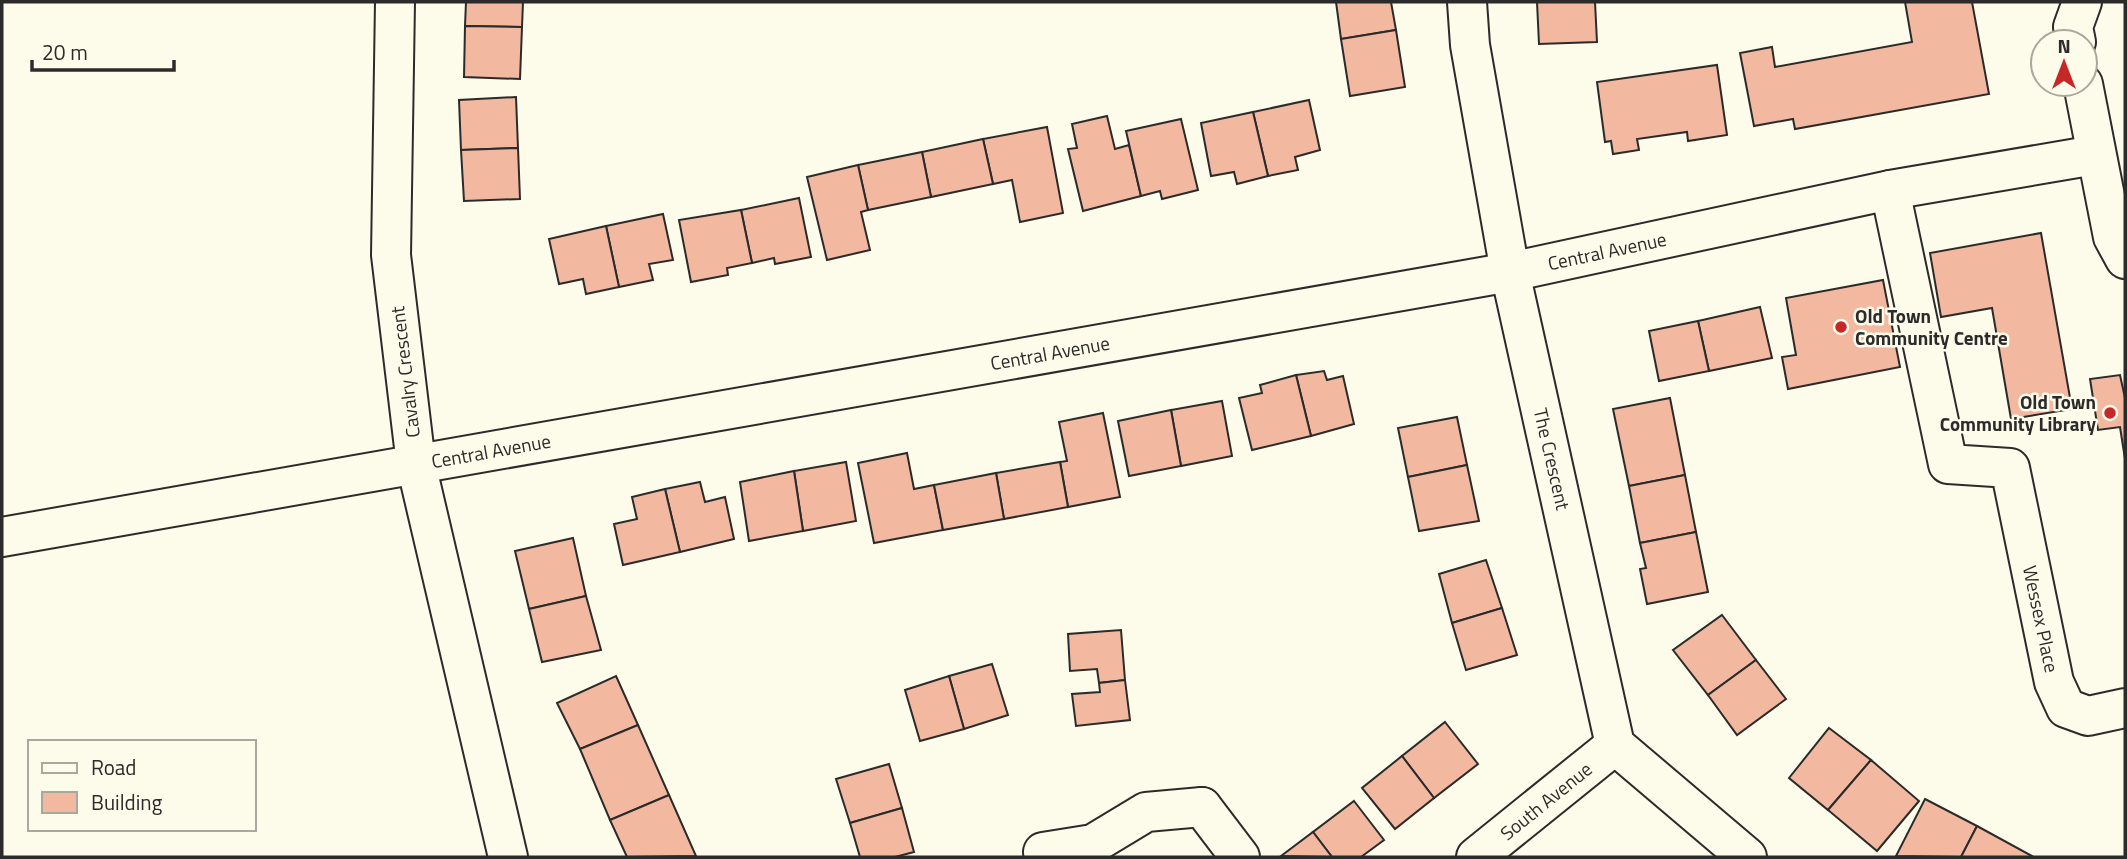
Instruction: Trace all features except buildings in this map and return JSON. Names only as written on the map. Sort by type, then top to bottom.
[{"type":"street","name":"Cavalry Crescent","points":[[395,2],[391,255],[416,464],[508,857]]},
{"type":"street","name":"The Crescent","points":[[1467,2],[1469,45],[1510,271],[1615,745]]},
{"type":"street","points":[[2073,28],[2082,2]]},
{"type":"street","points":[[2085,98],[2113,237],[2125,259]]},
{"type":"street","name":"Central Avenue","points":[[2,537],[1510,271],[1890,190],[2095,155]]},
{"type":"street","name":"Wessex Place","points":[[1890,190],[1948,464],[2010,468],[2054,682],[2066,708],[2088,716],[2125,708]]},
{"type":"street","points":[[1615,745],[1747,857]]},
{"type":"street","name":"South Avenue","points":[[1476,857],[1615,745]]},
{"type":"street","points":[[1043,852],[1093,844],[1146,812],[1207,795],[1240,857]]},
{"type":"place","name":"Old Town Community Centre","points":[[1841,327]]},
{"type":"place","name":"Old Town Community Library","points":[[2110,413]]}]
